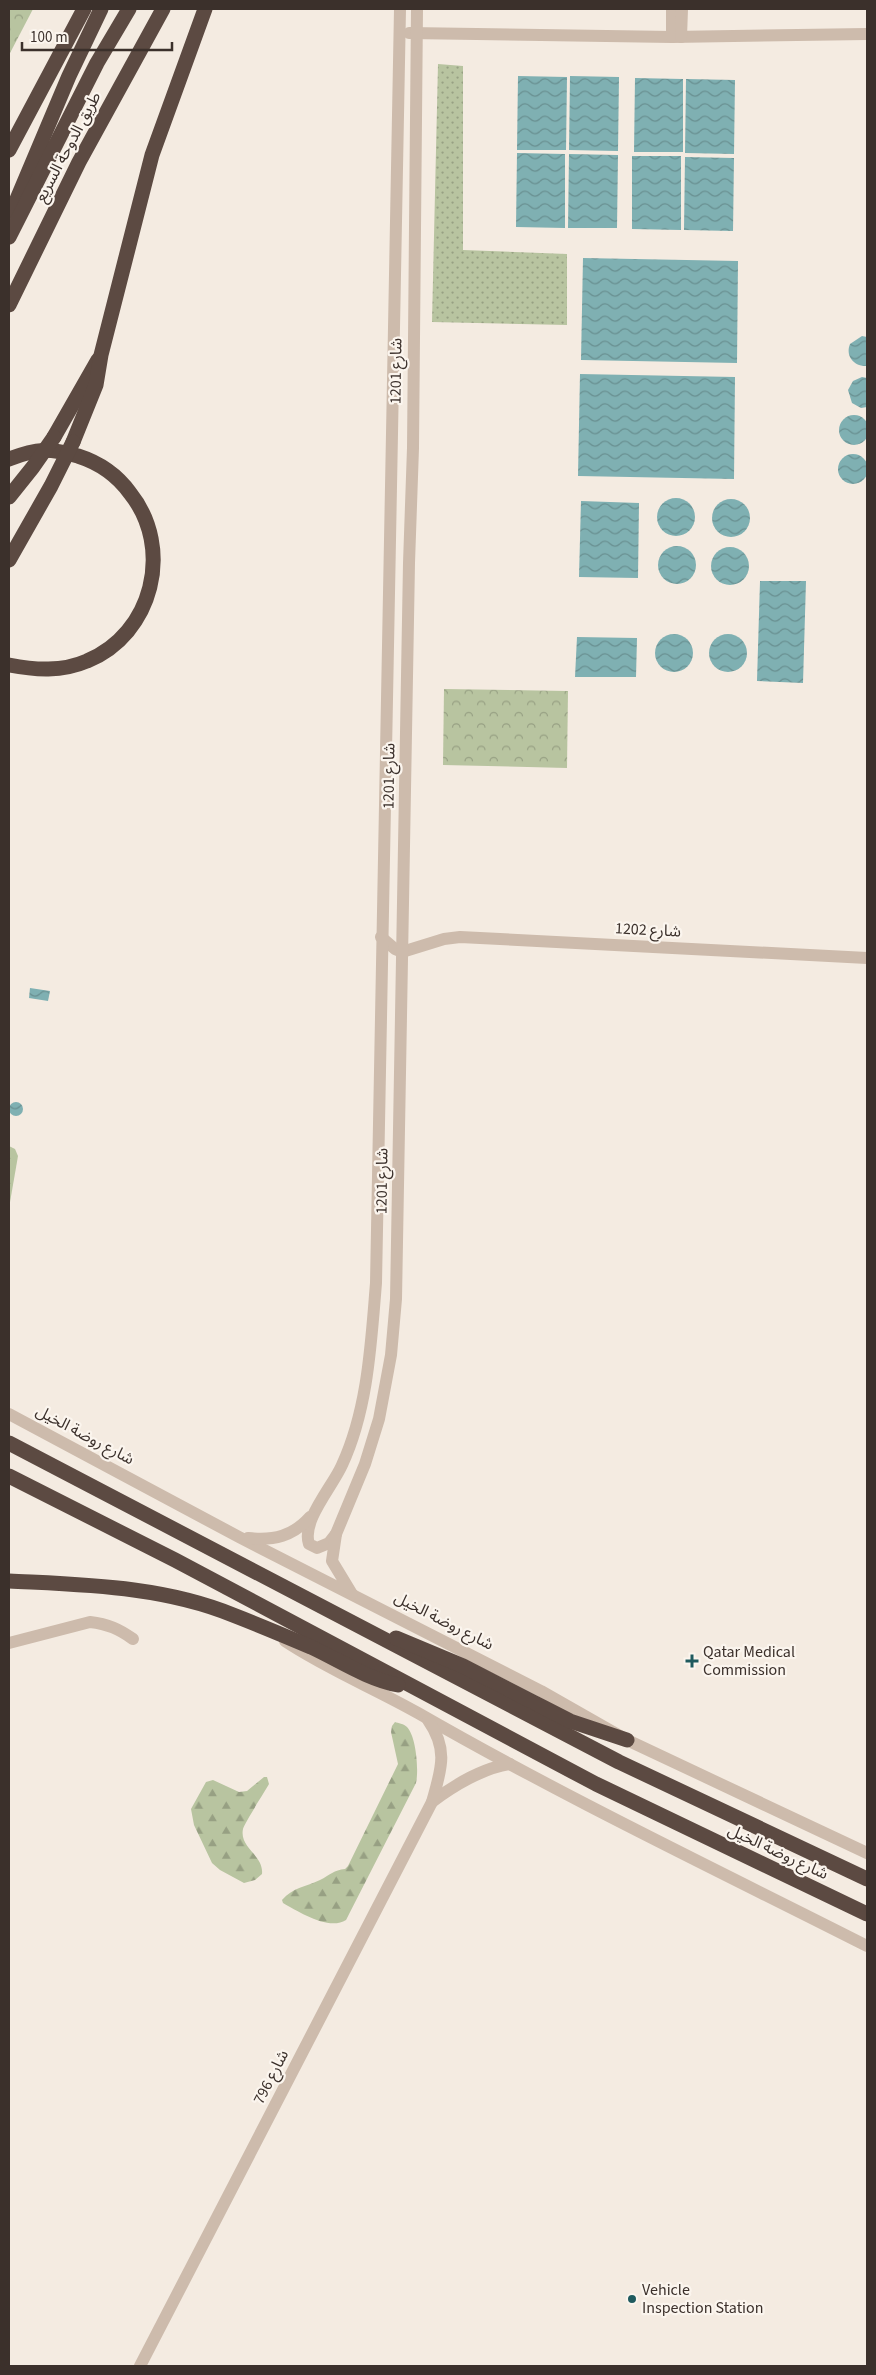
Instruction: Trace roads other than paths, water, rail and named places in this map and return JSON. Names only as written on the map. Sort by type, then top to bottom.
[{"type":"highway","points":[[9,150],[84,9]]},
{"type":"highway","points":[[9,218],[69,76],[101,9]]},
{"type":"highway","name":"طريق الدوحة السريع","points":[[9,237],[97,64],[129,9]]},
{"type":"highway","name":"طريق الدوحة السريع","points":[[9,305],[79,162],[163,9]]},
{"type":"highway","points":[[9,560],[52,486],[73,442],[96,385],[101,355],[152,155],[205,9]]},
{"type":"highway","points":[[9,497],[33,467],[54,436],[101,355]]},
{"type":"highway","points":[[9,459],[25,453],[46,449],[60,450],[91,461],[107,470],[123,483],[137,500],[147,522],[154,558],[150,588],[140,614],[131,628],[110,648],[87,661],[73,666],[54,669],[29,668],[9,664]]},
{"type":"highway","name":"شارع روضة الخيل","points":[[9,1443],[619,1762],[867,1879]]},
{"type":"highway","name":"شارع روضة الخيل","points":[[9,1476],[69,1505],[419,1689],[610,1792],[867,1914]]},
{"type":"highway","points":[[9,1581],[81,1584],[153,1593],[193,1601],[309,1646],[376,1679],[419,1689]]},
{"type":"highway","points":[[9,1589],[40,1583]]},
{"type":"highway","points":[[358,1627],[422,1647],[570,1721],[627,1740]]},
{"type":"street","name":"شارع 1201","points":[[400,9],[389,522],[389,636],[381,937],[377,1273],[370,1355],[359,1414],[351,1443],[336,1478],[316,1511],[307,1533],[310,1544],[313,1547],[322,1548],[329,1544],[336,1534],[365,1464],[379,1420],[391,1355],[396,1299],[407,636],[413,448],[417,9]]},
{"type":"street","points":[[672,9],[677,37]]},
{"type":"street","points":[[677,37],[682,9]]},
{"type":"street","points":[[399,33],[677,37],[867,34]]},
{"type":"street","points":[[389,636],[407,636]]},
{"type":"street","points":[[402,929],[413,941],[429,943]]},
{"type":"street","points":[[381,937],[395,949],[402,952]]},
{"type":"street","name":"شارع 1202","points":[[402,952],[429,943],[460,937],[867,958]]},
{"type":"street","name":"شارع روضة الخيل","points":[[9,1414],[239,1537],[541,1691],[627,1740],[867,1853]]},
{"type":"street","name":"شارع 1201","points":[[239,1537],[261,1540],[282,1537],[302,1526],[316,1511]]},
{"type":"street","name":"شارع 1201","points":[[336,1534],[332,1561],[352,1594]]},
{"type":"street","points":[[9,1643],[90,1622],[118,1628],[133,1639]]},
{"type":"street","points":[[269,1630],[326,1666],[510,1764],[867,1946]]},
{"type":"street","name":"شارع 796","points":[[140,2366],[432,1802],[441,1768],[442,1756],[436,1731],[428,1720]]},
{"type":"street","name":"شارع 796","points":[[432,1802],[450,1788],[486,1770],[510,1764]]},
{"type":"water","points":[[518,76],[567,77],[566,150],[517,150]]},
{"type":"water","points":[[570,76],[619,77],[618,151],[569,150]]},
{"type":"water","points":[[635,78],[683,79],[683,152],[634,152]]},
{"type":"water","points":[[686,79],[735,80],[734,154],[685,153]]},
{"type":"water","points":[[517,153],[565,154],[565,228],[516,227]]},
{"type":"water","points":[[569,154],[618,155],[617,228],[568,228]]},
{"type":"water","points":[[632,156],[681,156],[681,230],[632,229]]},
{"type":"water","points":[[685,157],[734,158],[733,231],[684,230]]},
{"type":"water","points":[[583,258],[738,261],[737,363],[581,360]]},
{"type":"water","points":[[862,336],[867,337],[867,366],[855,363],[849,353],[850,344]]},
{"type":"water","points":[[580,374],[735,377],[734,479],[578,476]]},
{"type":"water","points":[[862,377],[867,378],[867,407],[861,408],[852,403],[848,390],[853,381]]},
{"type":"water","points":[[854,415],[860,416],[868,424],[868,436],[860,444],[854,445],[848,444],[840,436],[839,430],[840,424],[848,416]]},
{"type":"water","points":[[853,454],[864,458],[868,469],[864,480],[853,484],[842,480],[838,469],[842,458]]},
{"type":"water","points":[[676,498],[689,504],[695,517],[689,530],[676,536],[663,530],[657,517],[663,504]]},
{"type":"water","points":[[731,499],[744,505],[750,518],[744,531],[731,537],[718,531],[712,518],[718,505]]},
{"type":"water","points":[[581,501],[639,503],[638,578],[579,577]]},
{"type":"water","points":[[677,546],[690,552],[696,565],[690,578],[677,584],[664,578],[658,565],[664,552]]},
{"type":"water","points":[[730,547],[743,553],[749,566],[743,579],[730,585],[717,579],[711,566],[717,553]]},
{"type":"water","points":[[760,581],[806,581],[803,683],[757,681]]},
{"type":"water","points":[[674,634],[687,640],[693,653],[687,666],[674,672],[661,666],[655,653],[661,640]]},
{"type":"water","points":[[728,634],[741,640],[747,653],[741,666],[728,672],[715,666],[709,653],[715,640]]},
{"type":"water","points":[[577,637],[637,638],[636,677],[575,677]]},
{"type":"water","points":[[30,988],[50,991],[48,1001],[29,998]]},
{"type":"water","points":[[16,1102],[21,1104],[23,1109],[21,1114],[16,1116],[11,1114],[9,1109],[11,1104]]},
{"type":"place","name":"Qatar Medical Commission","points":[[692,1661]]},
{"type":"place","name":"Vehicle Inspection Station","points":[[632,2299]]}]
